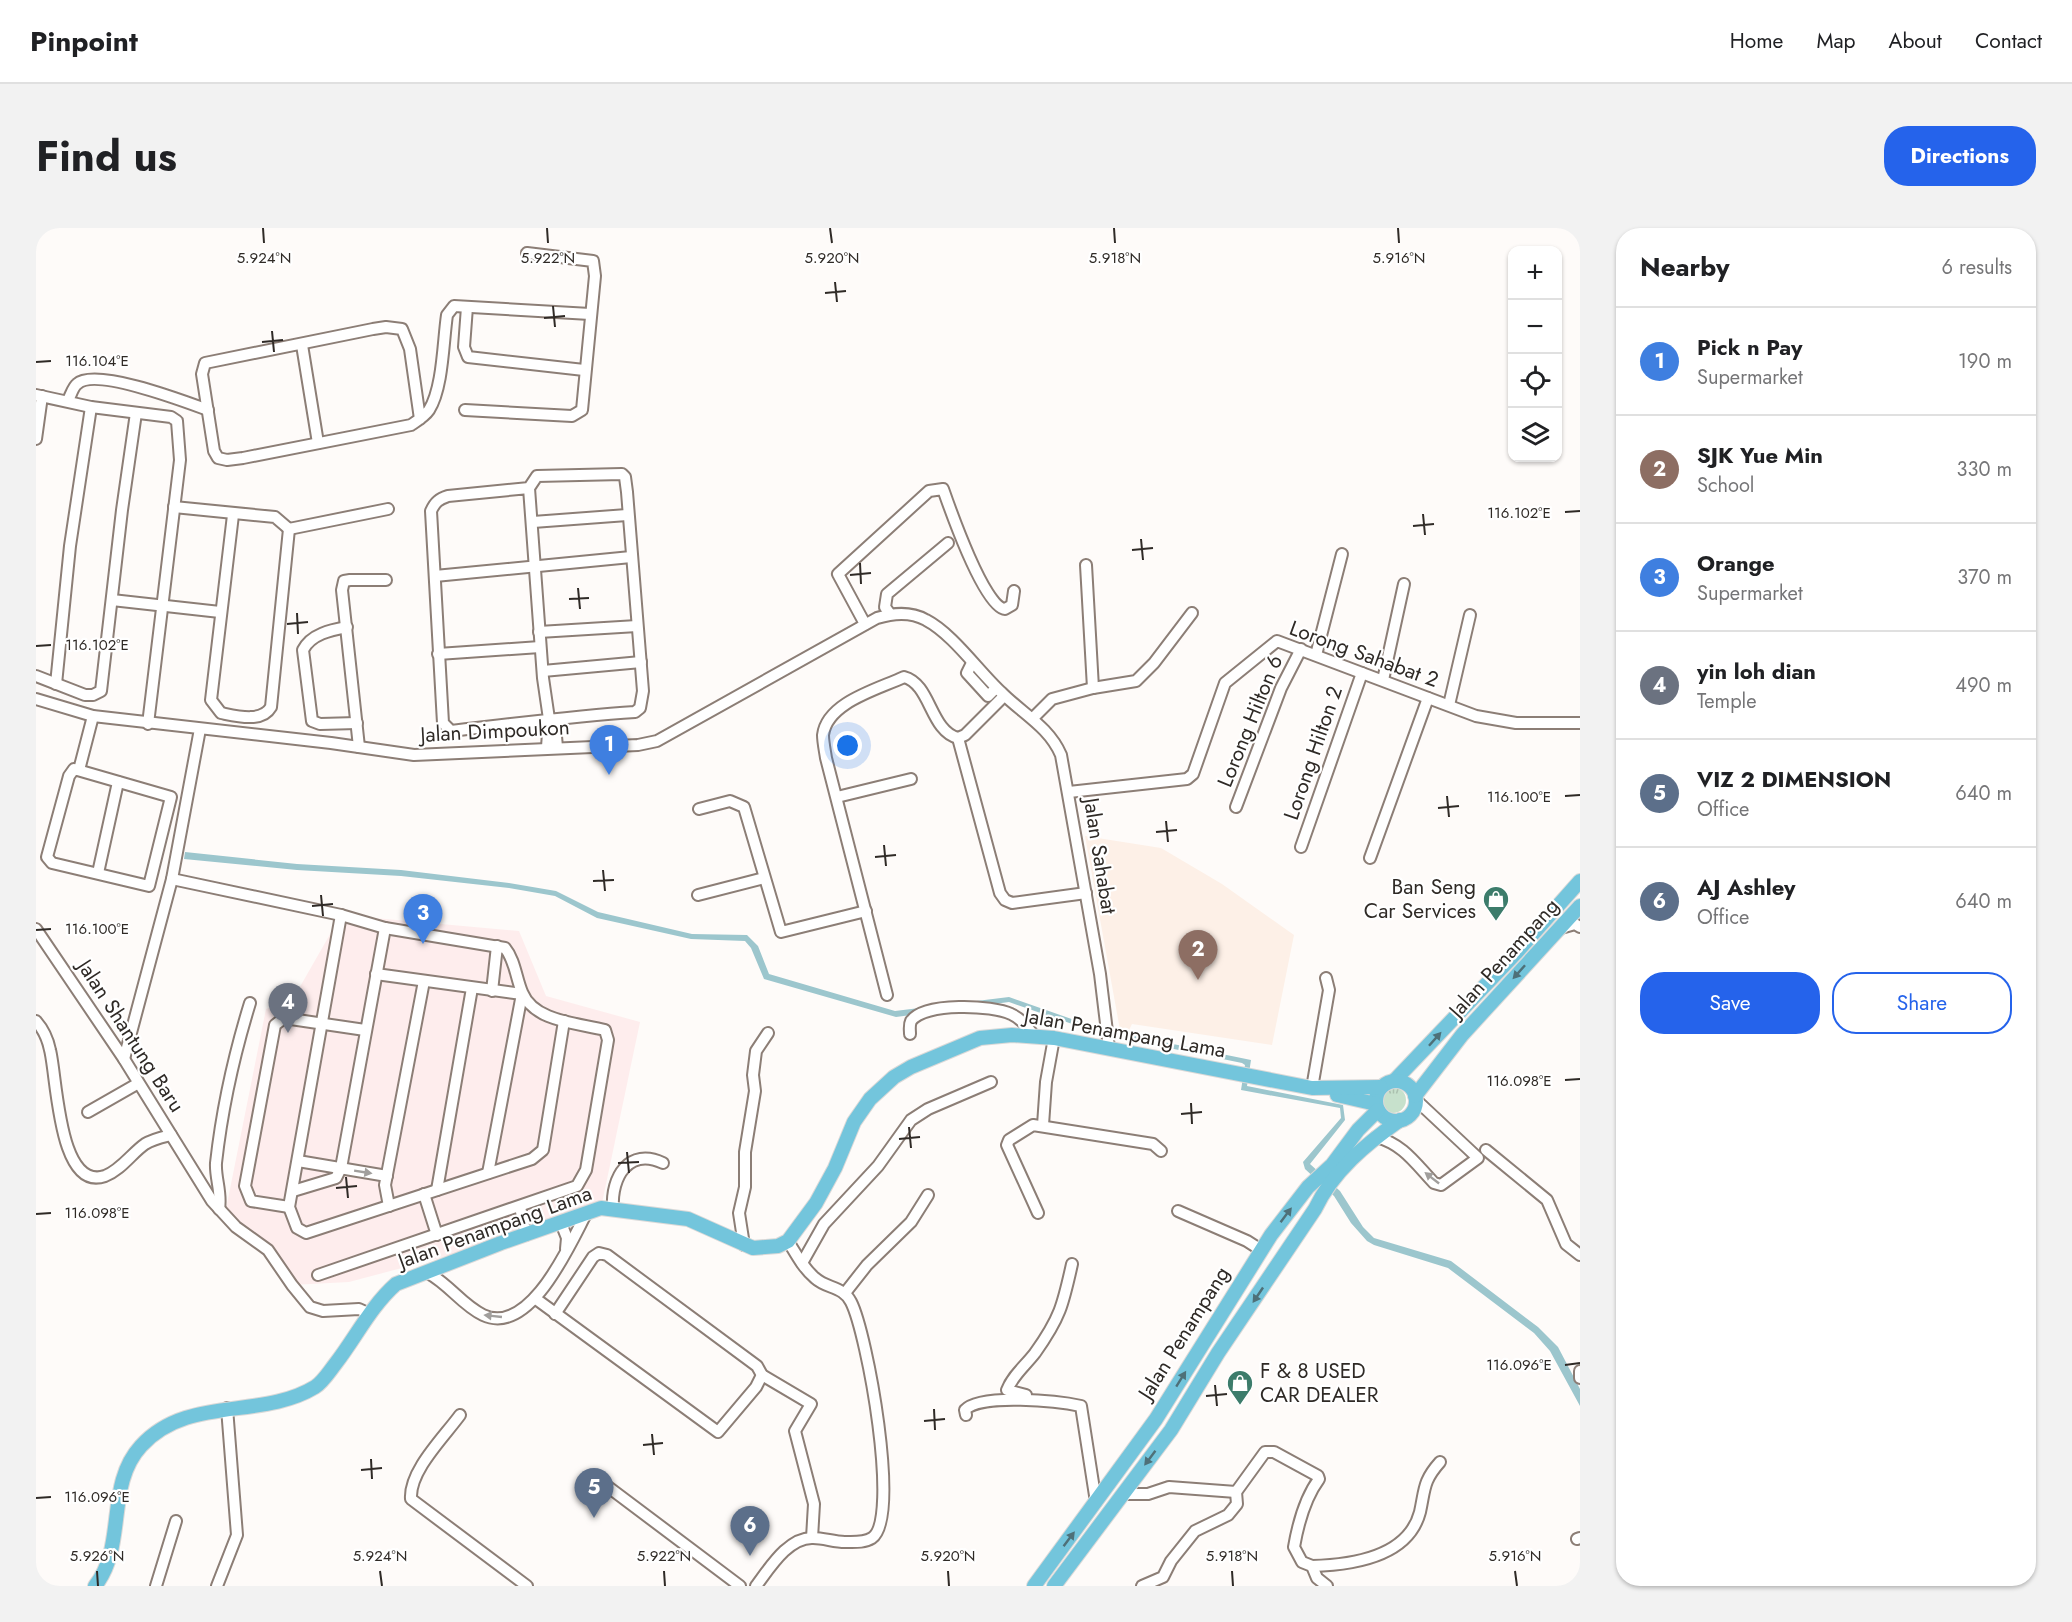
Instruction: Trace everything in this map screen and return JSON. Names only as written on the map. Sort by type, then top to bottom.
[{"type":"main road","name":"Jalan Penampang","points":[[1394,1081],[1516,953],[1580,881]]},
{"type":"main road","name":"Jalan Penampang","points":[[1415,1097],[1462,1035],[1580,906]]},
{"type":"main road","name":"Jalan Penampang Lama","points":[[95,1586],[107,1566],[121,1483],[132,1458],[150,1437],[172,1423],[227,1408],[279,1401],[317,1386],[354,1339],[370,1314],[396,1284],[601,1208],[688,1219],[744,1245],[769,1249],[788,1241],[816,1203],[835,1168],[857,1116],[870,1099],[894,1077],[911,1067],[980,1038],[1003,1035],[1054,1038],[1317,1088],[1377,1107]]},
{"type":"main road","points":[[1394,1081],[1407,1084],[1415,1097],[1412,1112],[1400,1120],[1388,1119],[1377,1107],[1381,1087],[1394,1081]]},
{"type":"main road","name":"Jalan Penampang Lama","points":[[1317,1088],[1381,1087]]},
{"type":"main road","points":[[1346,1097],[1357,1111],[1358,1130]]},
{"type":"main road","name":"Jalan Penampang","points":[[1054,1586],[1171,1430],[1218,1353],[1315,1209],[1334,1170],[1358,1130],[1377,1107]]},
{"type":"main road","name":"Jalan Penampang","points":[[1034,1586],[1156,1419],[1261,1250],[1314,1182],[1334,1170],[1400,1120]]},
{"type":"street","points":[[465,410],[576,416],[582,410],[584,370],[595,276],[593,261],[527,253]]},
{"type":"street","points":[[467,307],[464,347],[468,357],[584,370]]},
{"type":"street","points":[[420,419],[410,350],[402,329],[380,328],[205,363],[202,374],[214,451],[218,458],[235,459],[411,425],[420,419],[428,413],[435,399],[450,308],[590,314]]},
{"type":"street","points":[[302,345],[318,443]]},
{"type":"street","points":[[68,400],[77,384],[82,381],[107,381],[135,385],[208,410]]},
{"type":"street","points":[[36,439],[39,396],[90,406],[171,417],[177,421],[181,448],[148,724]]},
{"type":"street","points":[[56,684],[70,546],[90,406]]},
{"type":"street","points":[[36,676],[85,695],[93,695],[101,690],[136,413]]},
{"type":"street","points":[[529,488],[448,496],[436,501],[431,511],[443,723],[451,731],[549,719],[635,712],[640,708],[643,691],[641,662],[626,483],[622,474],[537,476],[529,488],[540,647],[549,719],[555,726],[552,747]]},
{"type":"street","points":[[865,624],[838,574],[929,491],[937,488],[943,489],[963,541],[990,599],[997,607],[1005,609],[1012,605],[1014,591]]},
{"type":"street","points":[[174,507],[233,515],[275,517],[289,529]]},
{"type":"street","points":[[289,529],[388,509]]},
{"type":"street","points":[[233,515],[211,700],[221,713],[242,717],[268,713],[271,707],[289,529]]},
{"type":"street","points":[[533,522],[627,515]]},
{"type":"street","points":[[890,614],[885,607],[887,594],[948,543]]},
{"type":"street","points":[[1316,655],[1342,554]]},
{"type":"street","points":[[435,576],[631,557]]},
{"type":"street","points":[[1086,565],[1093,688]]},
{"type":"street","points":[[359,747],[342,590],[344,582],[386,580]]},
{"type":"street","points":[[1383,680],[1404,584]]},
{"type":"street","points":[[112,600],[220,612]]},
{"type":"street","points":[[1033,718],[1052,699],[1093,688],[1136,681],[1154,663],[1192,613]]},
{"type":"street","name":"Jalan Dimpoukon","points":[[36,700],[93,716],[148,724],[430,756],[552,747],[650,744],[865,624],[890,614],[909,614],[924,619],[1000,692]]},
{"type":"street","points":[[1449,705],[1470,615]]},
{"type":"street","points":[[539,632],[637,626]]},
{"type":"street","points":[[347,627],[328,631],[311,639],[303,650],[312,721],[320,724],[357,723]]},
{"type":"street","name":"Lorong Sahabat 2","points":[[1069,792],[1095,791],[1187,779],[1193,774],[1213,724],[1221,691],[1231,676],[1277,641],[1476,716],[1516,723],[1580,723]]},
{"type":"street","points":[[438,654],[540,647]]},
{"type":"street","name":"Lorong Hilton 6","points":[[1236,807],[1281,688],[1301,649]]},
{"type":"street","points":[[543,670],[641,662]]},
{"type":"street","name":"Lorong Hilton 2","points":[[1301,847],[1362,673]]},
{"type":"street","points":[[887,995],[837,797],[824,735],[830,718],[851,703],[904,677],[910,679],[945,731],[958,738],[1000,893],[1005,900],[1012,903],[1086,893]]},
{"type":"street","points":[[958,738],[965,735],[1000,692]]},
{"type":"street","name":"Jalan Sahabat","points":[[1000,692],[1033,718],[1058,747],[1069,792],[1109,1048]]},
{"type":"street","points":[[1370,858],[1428,698]]},
{"type":"street","points":[[80,770],[93,716]]},
{"type":"street","points":[[124,1059],[172,879],[200,729]]},
{"type":"street","points":[[80,770],[118,782],[171,796],[149,886],[52,863],[47,857],[71,771],[80,770]]},
{"type":"street","points":[[837,797],[911,779]]},
{"type":"street","points":[[98,873],[118,782]]},
{"type":"street","points":[[699,809],[730,801],[744,807],[779,929],[784,933],[866,911]]},
{"type":"street","points":[[698,895],[764,878]]},
{"type":"street","points":[[172,879],[341,915],[385,928],[497,946],[509,953],[522,994],[532,1007],[564,1021],[605,1030],[608,1040],[586,1170],[577,1186],[318,1275]]},
{"type":"street","points":[[341,915],[289,1207],[297,1228],[306,1233],[532,1159],[543,1150],[564,1021]]},
{"type":"street","points":[[1559,929],[1567,925],[1580,927]]},
{"type":"street","points":[[293,1191],[336,1178],[341,1168],[385,928]]},
{"type":"street","name":"Jalan Shantung Baru","points":[[36,929],[124,1059],[137,1084],[219,1209],[236,1227],[268,1250],[310,1307],[323,1311],[358,1309],[370,1314]]},
{"type":"street","points":[[492,991],[497,946]]},
{"type":"street","points":[[376,974],[522,994]]},
{"type":"street","points":[[1317,1088],[1329,990],[1326,978]]},
{"type":"street","points":[[389,1206],[385,1192],[387,1176],[424,981]]},
{"type":"street","points":[[437,1190],[471,988]]},
{"type":"street","points":[[488,1173],[522,994]]},
{"type":"street","points":[[219,1209],[221,1198],[216,1167],[219,1137],[239,1038],[250,1003]]},
{"type":"street","points":[[910,1034],[910,1023],[914,1018],[938,1009],[957,1006],[988,1008],[1010,1013],[1019,1019],[1035,1037]]},
{"type":"street","points":[[289,1207],[251,1201],[245,1186],[275,1025],[284,1018],[365,1030]]},
{"type":"street","name":"Jalan Shantung Baru","points":[[36,1021],[48,1042],[59,1110],[73,1162],[79,1170],[94,1177],[105,1176],[146,1144],[171,1135]]},
{"type":"street","points":[[744,1245],[739,1213],[744,1196],[745,1152],[755,1091],[753,1075],[756,1051],[768,1033]]},
{"type":"street","points":[[1043,1125],[1046,1082],[1054,1038]]},
{"type":"street","points":[[802,1263],[824,1224],[878,1166],[911,1120],[928,1109],[991,1082]]},
{"type":"street","points":[[88,1112],[137,1084]]},
{"type":"street","points":[[1415,1097],[1482,1154],[1547,1200],[1566,1244],[1580,1255]]},
{"type":"street","points":[[1038,1213],[1007,1142],[1033,1125],[1153,1144],[1161,1151]]},
{"type":"street","points":[[1376,1137],[1403,1148],[1434,1183],[1441,1185],[1482,1154]]},
{"type":"street","points":[[613,1208],[612,1197],[618,1180],[631,1161],[643,1156],[663,1163]]},
{"type":"street","points":[[298,1161],[387,1176]]},
{"type":"street","points":[[424,1194],[437,1235]]},
{"type":"street","points":[[845,1293],[867,1265],[911,1222],[928,1195]]},
{"type":"street","points":[[520,1207],[526,1235]]},
{"type":"street","points":[[1178,1211],[1247,1241],[1261,1250]]},
{"type":"street","points":[[428,1273],[455,1291],[472,1307],[494,1318],[505,1317],[536,1299],[566,1252],[586,1214]]},
{"type":"street","points":[[561,1223],[567,1238],[566,1252]]},
{"type":"street","points":[[756,1586],[783,1552],[797,1543],[812,1538],[830,1542],[865,1541],[875,1535],[882,1523],[880,1449],[862,1332],[845,1293],[819,1282],[802,1263],[788,1241]]},
{"type":"street","points":[[555,1314],[592,1257],[599,1253],[607,1255],[757,1366],[762,1375],[811,1404],[795,1431],[814,1504],[812,1538]]},
{"type":"street","points":[[1072,1264],[1060,1317],[1033,1355],[1011,1380],[1007,1390],[1065,1400],[1073,1404]]},
{"type":"street","points":[[446,1266],[455,1291]]},
{"type":"street","points":[[536,1299],[718,1432],[756,1387],[762,1375]]},
{"type":"street","points":[[1580,1371],[1580,1378]]},
{"type":"street","points":[[966,1415],[965,1410],[968,1406],[990,1400],[1081,1406],[1096,1502]]},
{"type":"street","points":[[217,1586],[237,1535],[227,1408]]},
{"type":"street","points":[[460,1415],[418,1470],[413,1481],[411,1499],[527,1586]]},
{"type":"street","points":[[1142,1586],[1163,1577],[1171,1561],[1195,1531],[1228,1515],[1237,1503],[1236,1492],[1265,1452],[1274,1452],[1318,1476],[1319,1479],[1298,1526],[1294,1547],[1302,1562],[1312,1566],[1368,1559],[1396,1546],[1413,1526],[1419,1514],[1422,1489],[1440,1462]]},
{"type":"street","points":[[595,1477],[740,1586]]},
{"type":"street","points":[[1123,1494],[1148,1494],[1169,1487],[1236,1492]]},
{"type":"street","points":[[156,1586],[176,1521]]},
{"type":"street","points":[[1312,1566],[1317,1578],[1327,1586]]},
{"type":"shaded area","points":[[1085,836],[1161,848],[1222,884],[1294,935],[1272,1045],[1132,1024],[1128,1032],[1120,1030]]},
{"type":"shaded area","points":[[341,915],[519,931],[546,996],[640,1022],[601,1208],[526,1235],[349,1282],[292,1285],[268,1250],[225,1214],[266,1009],[293,999]]},
{"type":"green space","points":[[1393,1087],[1402,1091],[1406,1100],[1402,1109],[1393,1113],[1384,1109],[1380,1100],[1384,1091]]},
{"type":"water","points":[[185,852],[297,864],[401,870],[556,891],[598,912],[692,934],[747,935],[758,946],[769,974],[895,1011],[1009,997],[1100,1029],[1251,1060],[1247,1086],[1343,1105],[1345,1120],[1310,1164],[1340,1191],[1363,1227],[1374,1238],[1451,1261],[1538,1327],[1558,1347],[1580,1389],[1580,1406],[1550,1351],[1534,1333],[1448,1268],[1367,1241],[1351,1223],[1334,1196],[1305,1169],[1303,1162],[1341,1118],[1340,1108],[1241,1090],[1245,1065],[1242,1063],[1101,1034],[1009,1002],[896,1017],[764,979],[751,948],[745,941],[691,939],[597,918],[555,896],[509,888],[401,876],[297,870],[184,859]]},
{"type":"place","name":"Pick n Pay","points":[[609,775]]},
{"type":"place","name":"Ban Seng Car Services","points":[[1496,922]]},
{"type":"place","name":"Orange","points":[[423,944]]},
{"type":"place","name":"SJK Yue Min","points":[[1198,980]]},
{"type":"place","name":"yin loh dian","points":[[288,1033]]},
{"type":"place","name":"F & 8 USED CAR DEALER","points":[[1240,1406]]},
{"type":"place","name":"VIZ 2 DIMENSION","points":[[594,1518]]},
{"type":"place","name":"AJ Ashley","points":[[750,1556]]}]
